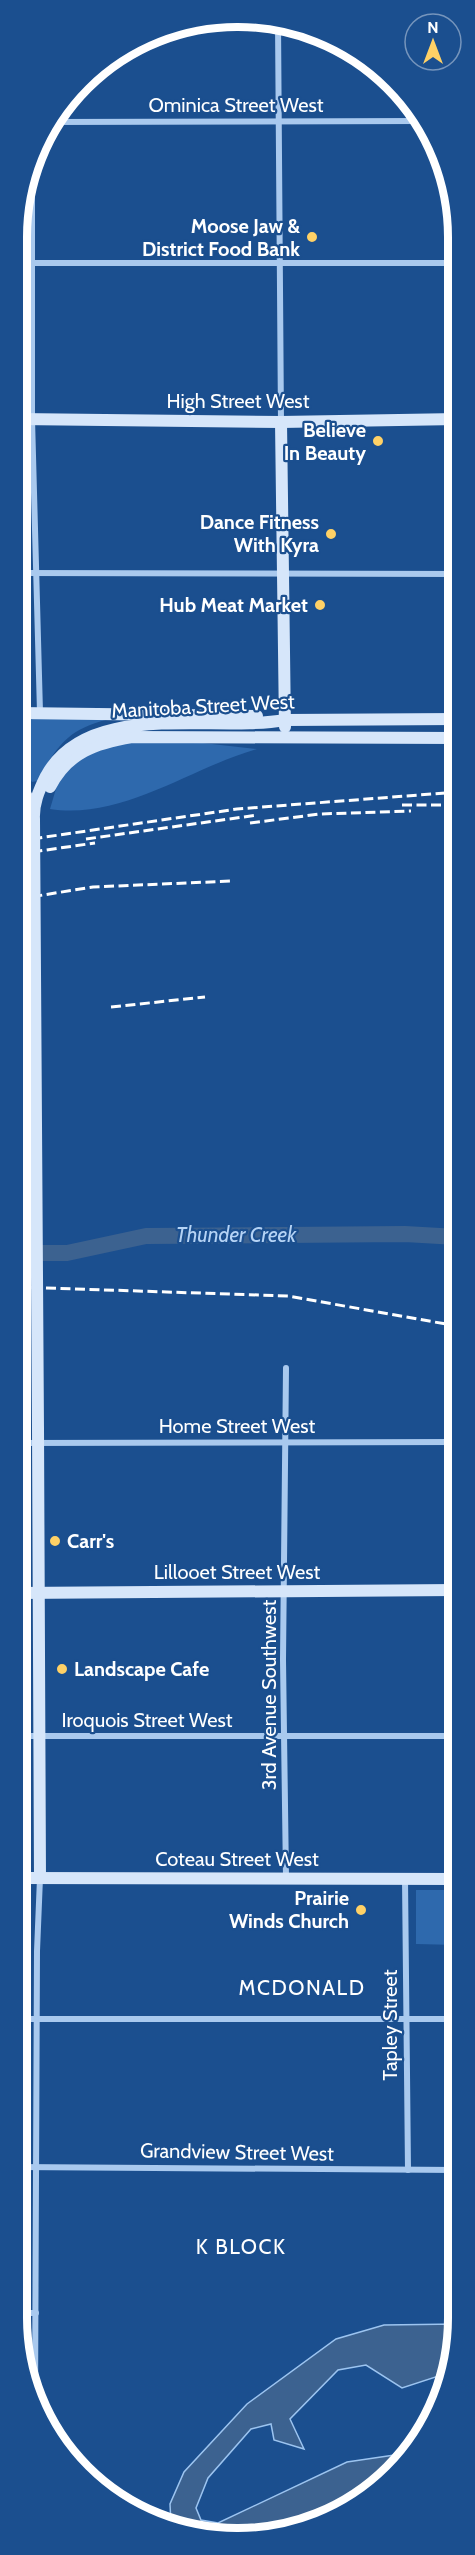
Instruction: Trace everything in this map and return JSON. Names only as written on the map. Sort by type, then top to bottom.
[{"type":"main road","name":"High Street West","points":[[27,420],[281,422],[448,419]]},
{"type":"main road","points":[[281,422],[280,500],[285,573],[285,737]]},
{"type":"main road","points":[[27,713],[262,716],[285,720]]},
{"type":"main road","name":"Manitoba Street West","points":[[34,816],[41,787],[52,767],[68,749],[92,734],[107,730],[146,726],[261,724],[285,720],[448,719]]},
{"type":"main road","name":"Manitoba Street West","points":[[34,816],[64,765],[78,753],[100,744],[147,736],[448,738]]},
{"type":"main road","points":[[27,799],[34,816],[40,1878]]},
{"type":"main road","name":"Lillooet Street West","points":[[27,1593],[448,1590]]},
{"type":"main road","name":"Coteau Street West","points":[[27,1878],[448,1879]]},
{"type":"street","points":[[278,31],[281,422]]},
{"type":"street","name":"Ominica Street West","points":[[61,122],[413,121]]},
{"type":"street","points":[[32,192],[34,573],[40,646],[40,712]]},
{"type":"street","points":[[27,263],[448,263]]},
{"type":"street","points":[[27,573],[448,574]]},
{"type":"street","name":"3rd Avenue Southwest","points":[[286,1368],[283,1660],[286,1736],[286,1878]]},
{"type":"street","name":"Home Street West","points":[[27,1443],[448,1442]]},
{"type":"street","name":"Iroquois Street West","points":[[27,1736],[448,1736]]},
{"type":"street","points":[[35,2376],[36,2019],[40,1878]]},
{"type":"street","name":"Tapley Street","points":[[405,1879],[408,2170]]},
{"type":"street","points":[[27,2019],[448,2019]]},
{"type":"street","name":"Grandview Street West","points":[[27,2167],[448,2170]]},
{"type":"street","points":[[27,2313],[36,2313]]},
{"type":"shaded area","points":[[43,715],[122,716],[91,725],[70,736],[54,754],[37,781],[32,782],[27,774],[27,720]]},
{"type":"shaded area","points":[[128,742],[203,743],[257,749],[232,757],[130,800],[104,807],[77,810],[50,809],[58,782],[84,753]]},
{"type":"shaded area","points":[[416,1890],[448,1890],[448,1945],[416,1944]]},
{"type":"shaded area","points":[[448,2324],[440,2376],[402,2388],[366,2365],[338,2370],[290,2419],[304,2449],[274,2440],[271,2424],[251,2429],[208,2478],[196,2508],[201,2520],[218,2523],[347,2462],[397,2455],[376,2476],[354,2493],[331,2506],[305,2517],[279,2524],[251,2528],[224,2528],[171,2517],[170,2504],[184,2472],[247,2404],[336,2339],[384,2325]]},
{"type":"waterway","name":"Thunder Creek","points":[[27,1253],[67,1253],[146,1236],[405,1234],[448,1236]]},
{"type":"railway","points":[[27,840],[237,809],[448,793]]},
{"type":"railway","points":[[402,805],[448,805]]},
{"type":"railway","points":[[250,823],[320,814],[411,811]]},
{"type":"railway","points":[[86,839],[258,815]]},
{"type":"railway","points":[[27,853],[95,843]]},
{"type":"railway","points":[[27,898],[93,887],[232,881]]},
{"type":"railway","points":[[111,1007],[205,997]]},
{"type":"railway","points":[[27,1287],[288,1296],[448,1324]]},
{"type":"place","name":"Moose Jaw & District Food Bank","points":[[312,237]]},
{"type":"place","name":"Believe In Beauty","points":[[378,441]]},
{"type":"place","name":"Dance Fitness With Kyra","points":[[331,534]]},
{"type":"place","name":"Hub Meat Market","points":[[320,605]]},
{"type":"place","name":"Carr's","points":[[55,1541]]},
{"type":"place","name":"Landscape Cafe","points":[[62,1669]]},
{"type":"place","name":"Prairie Winds Church","points":[[361,1910]]},
{"type":"district","name":"MCDONALD","points":[[302,1988]]},
{"type":"district","name":"K BLOCK","points":[[241,2247]]}]
